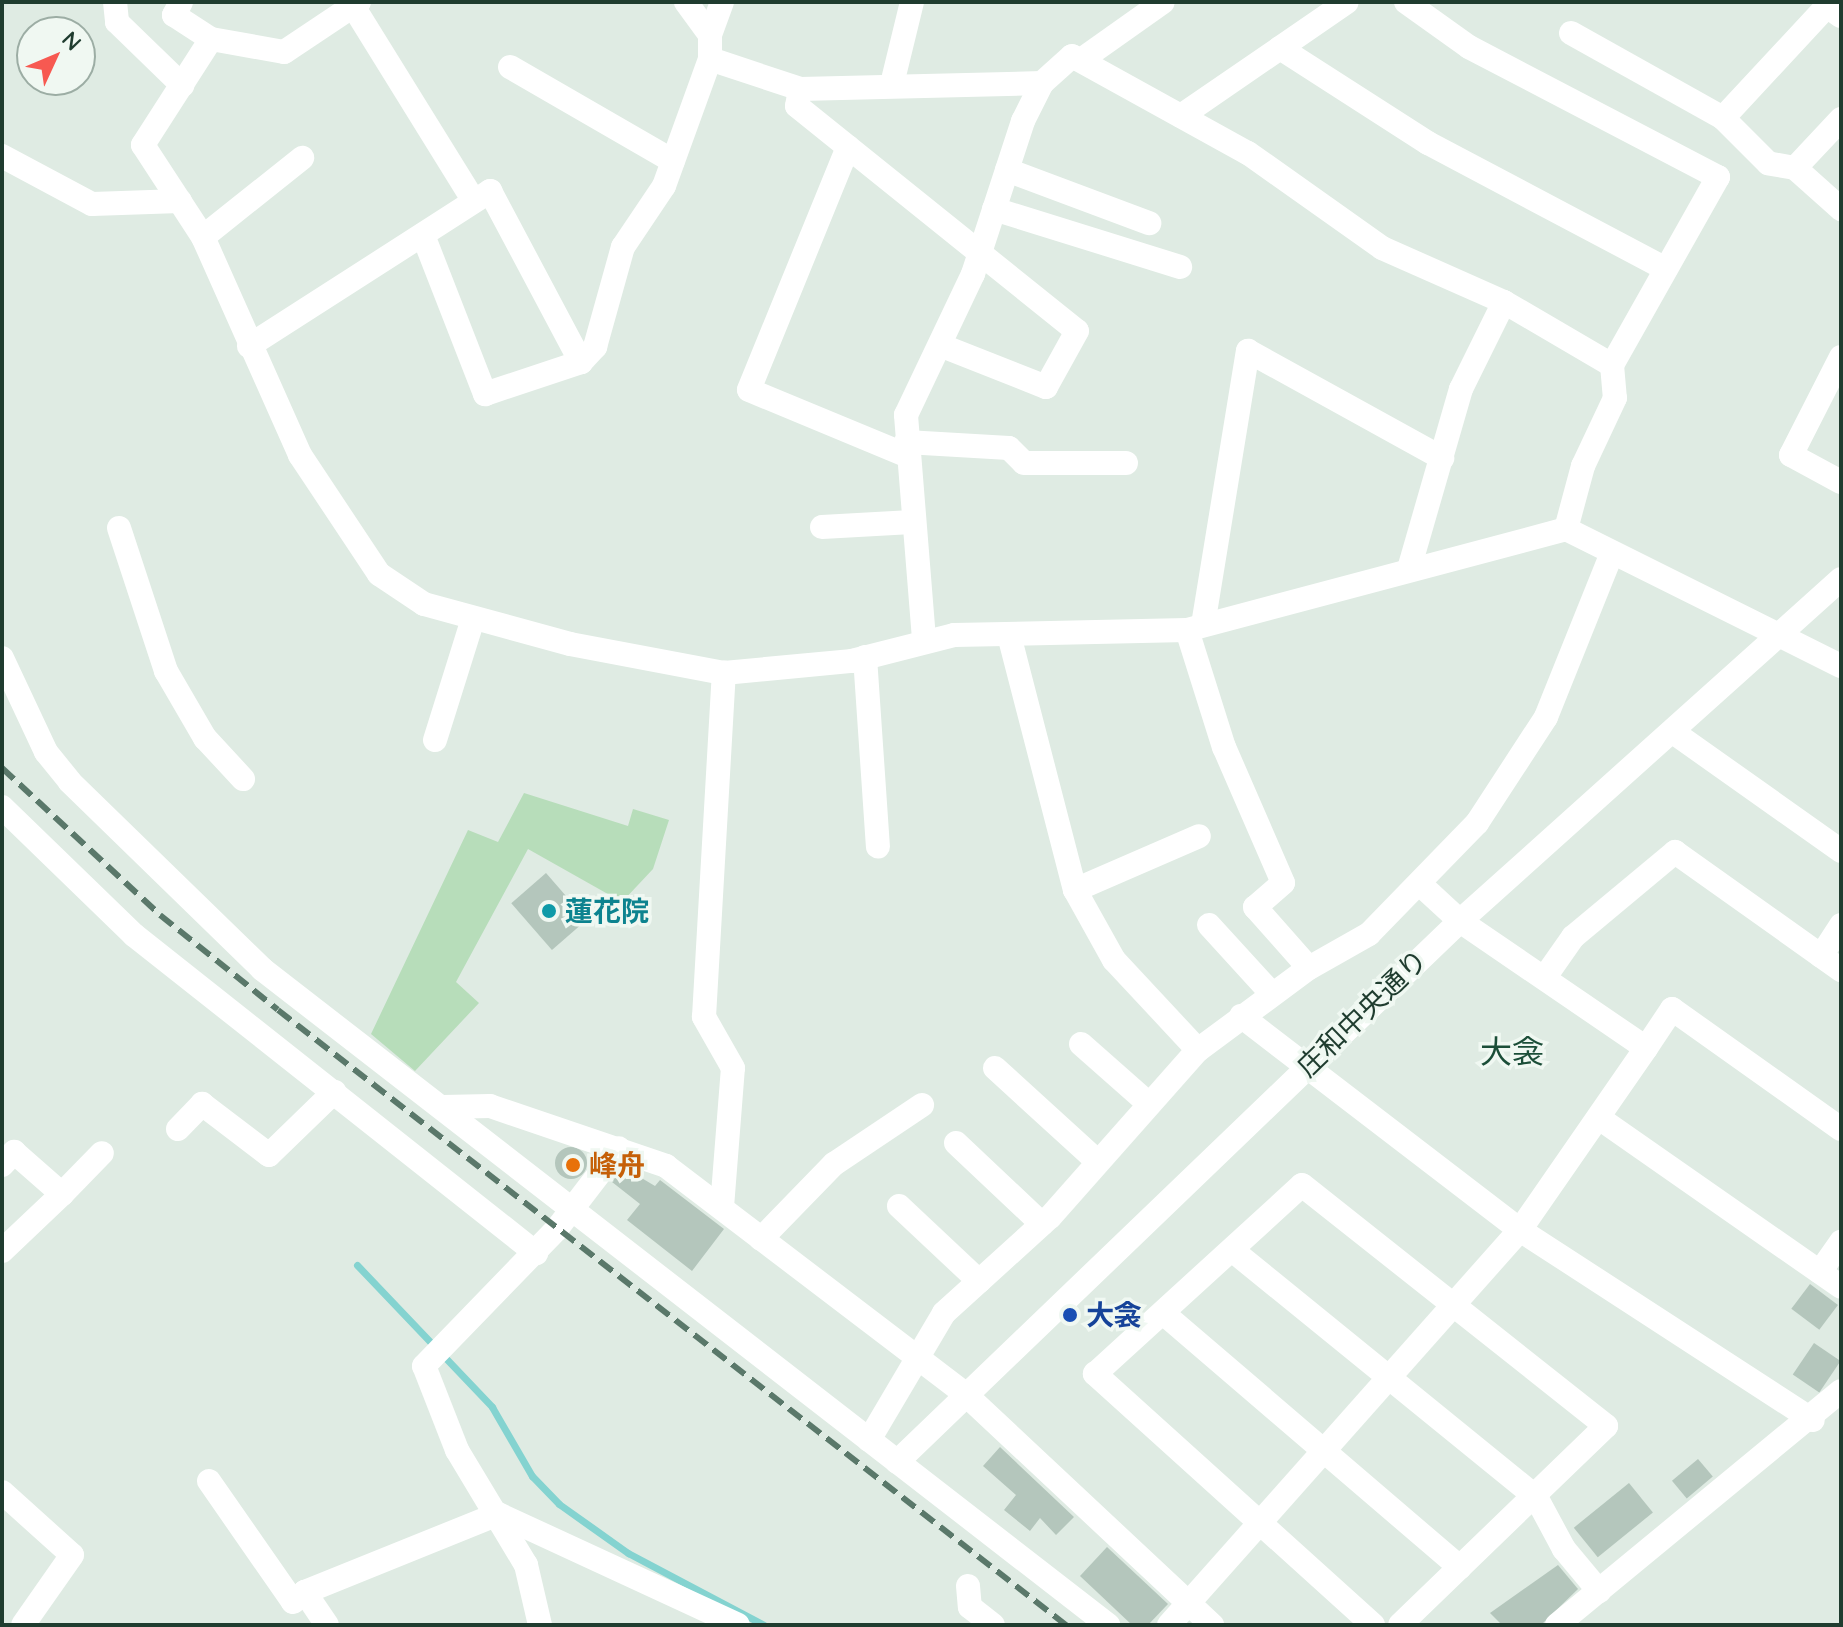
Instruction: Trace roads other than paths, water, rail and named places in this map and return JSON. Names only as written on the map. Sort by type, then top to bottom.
[{"type":"street","points":[[115,2],[117,22],[182,85]]},
{"type":"street","points":[[181,2],[174,15],[211,39],[284,52],[356,4],[472,198]]},
{"type":"street","points":[[686,2],[710,47],[800,89],[892,84],[1042,83]]},
{"type":"street","points":[[423,235],[485,394],[581,362],[595,347],[623,247],[673,161],[722,2]]},
{"type":"street","points":[[892,84],[912,2]]},
{"type":"street","points":[[1081,60],[1163,2]]},
{"type":"street","points":[[1181,116],[1347,2]]},
{"type":"street","points":[[1406,2],[1469,47],[1718,177],[1612,365],[1615,398],[1583,466],[1566,529]]},
{"type":"street","points":[[1723,118],[1827,6],[1841,16]]},
{"type":"street","points":[[1571,33],[1723,118],[1768,163],[1795,168],[1841,209]]},
{"type":"street","points":[[211,39],[143,145],[203,237],[300,455],[379,574],[424,604],[473,619],[724,673],[865,657],[924,639],[1195,628],[1566,529],[1611,555],[1841,666]]},
{"type":"street","points":[[1280,48],[1428,143],[1666,269]]},
{"type":"street","points":[[924,639],[906,448],[906,415],[979,255],[1007,170],[1042,83],[1072,56],[1181,116],[1382,248],[1504,302],[1612,365]]},
{"type":"street","points":[[510,67],[673,161]]},
{"type":"street","points":[[800,89],[797,106],[1077,331],[1046,387],[940,345]]},
{"type":"street","points":[[1795,168],[1841,119]]},
{"type":"street","points":[[848,147],[749,390],[906,448],[1009,448],[1024,463],[1126,463]]},
{"type":"street","points":[[2,156],[92,204],[180,201]]},
{"type":"street","points":[[203,237],[302,158]]},
{"type":"street","points":[[1007,170],[1149,223]]},
{"type":"street","points":[[249,346],[423,235],[472,198],[490,191],[581,362]]},
{"type":"street","points":[[994,209],[1180,267]]},
{"type":"street","points":[[1409,569],[1461,389],[1504,302]]},
{"type":"street","points":[[1309,968],[1255,907],[1283,883],[1224,747],[1195,628],[1248,351],[1442,458]]},
{"type":"street","points":[[1841,357],[1791,455],[1841,482]]},
{"type":"street","points":[[822,527],[912,522]]},
{"type":"street","points":[[119,528],[166,671],[205,738],[243,779]]},
{"type":"street","points":[[869,1440],[913,1358],[979,1281],[1042,1224],[1198,1050],[1309,968],[1369,934],[1421,885],[1518,768],[1611,555]]},
{"type":"street","name":"庄和中央通り","points":[[897,1462],[964,1393],[1460,921],[1841,579]]},
{"type":"street","points":[[435,740],[473,619]]},
{"type":"street","points":[[1009,635],[1075,890],[1114,960],[1198,1050]]},
{"type":"street","points":[[865,657],[878,847]]},
{"type":"street","points":[[2,658],[46,752],[131,844],[262,969],[1108,1625]]},
{"type":"street","points":[[722,1207],[733,1068],[704,1017],[724,673]]},
{"type":"street","points":[[1673,732],[1841,851]]},
{"type":"street","points":[[2,807],[134,935],[536,1253]]},
{"type":"street","points":[[1075,890],[1199,836]]},
{"type":"street","points":[[1545,977],[1573,937],[1675,852],[1831,963],[1841,925]]},
{"type":"street","points":[[1421,885],[1460,921],[1646,1048]]},
{"type":"street","points":[[1209,925],[1272,994]]},
{"type":"street","points":[[1169,1625],[1450,1305],[1520,1230],[1672,1009],[1841,1129]]},
{"type":"street","points":[[1241,1016],[1520,1230],[1813,1420]]},
{"type":"street","points":[[1081,1044],[1149,1104]]},
{"type":"street","points":[[995,1068],[1098,1162]]},
{"type":"street","points":[[178,1129],[202,1104],[269,1155],[334,1092]]},
{"type":"street","points":[[761,1239],[834,1164],[922,1105]]},
{"type":"street","points":[[443,1107],[490,1106],[666,1166],[913,1358],[964,1393],[1212,1625]]},
{"type":"street","points":[[1599,1118],[1841,1287]]},
{"type":"street","points":[[956,1143],[1042,1224]]},
{"type":"street","points":[[540,1625],[526,1565],[457,1450],[424,1366],[536,1253],[619,1148]]},
{"type":"street","points":[[2,1165],[14,1152],[62,1194]]},
{"type":"street","points":[[2,1251],[102,1153]]},
{"type":"street","points":[[1373,1625],[1095,1374],[1302,1185],[1606,1426],[1536,1497],[1400,1625]]},
{"type":"street","points":[[899,1206],[979,1281]]},
{"type":"street","points":[[1820,1272],[1841,1242]]},
{"type":"street","points":[[1232,1250],[1536,1497],[1564,1549],[1599,1591]]},
{"type":"street","points":[[1163,1313],[1326,1446],[1460,1568]]},
{"type":"street","points":[[1557,1625],[1813,1420],[1841,1391]]},
{"type":"street","points":[[209,1481],[293,1602],[305,1592],[498,1514],[738,1625]]},
{"type":"street","points":[[2,1492],[72,1555],[23,1625]]},
{"type":"street","points":[[968,1586],[970,1607],[993,1625]]},
{"type":"street","points":[[305,1592],[327,1625]]},
{"type":"waterway","points":[[357,1265],[492,1407],[532,1476],[559,1504],[628,1553],[764,1625]]},
{"type":"railway","points":[[2,768],[160,915],[1066,1625]]},
{"type":"place","name":"蓮花院","points":[[549,911]]},
{"type":"place","name":"峰舟","points":[[573,1165]]},
{"type":"place","name":"大衾","points":[[1070,1315]]},
{"type":"district","name":"大衾","points":[[1512,1051]]}]
